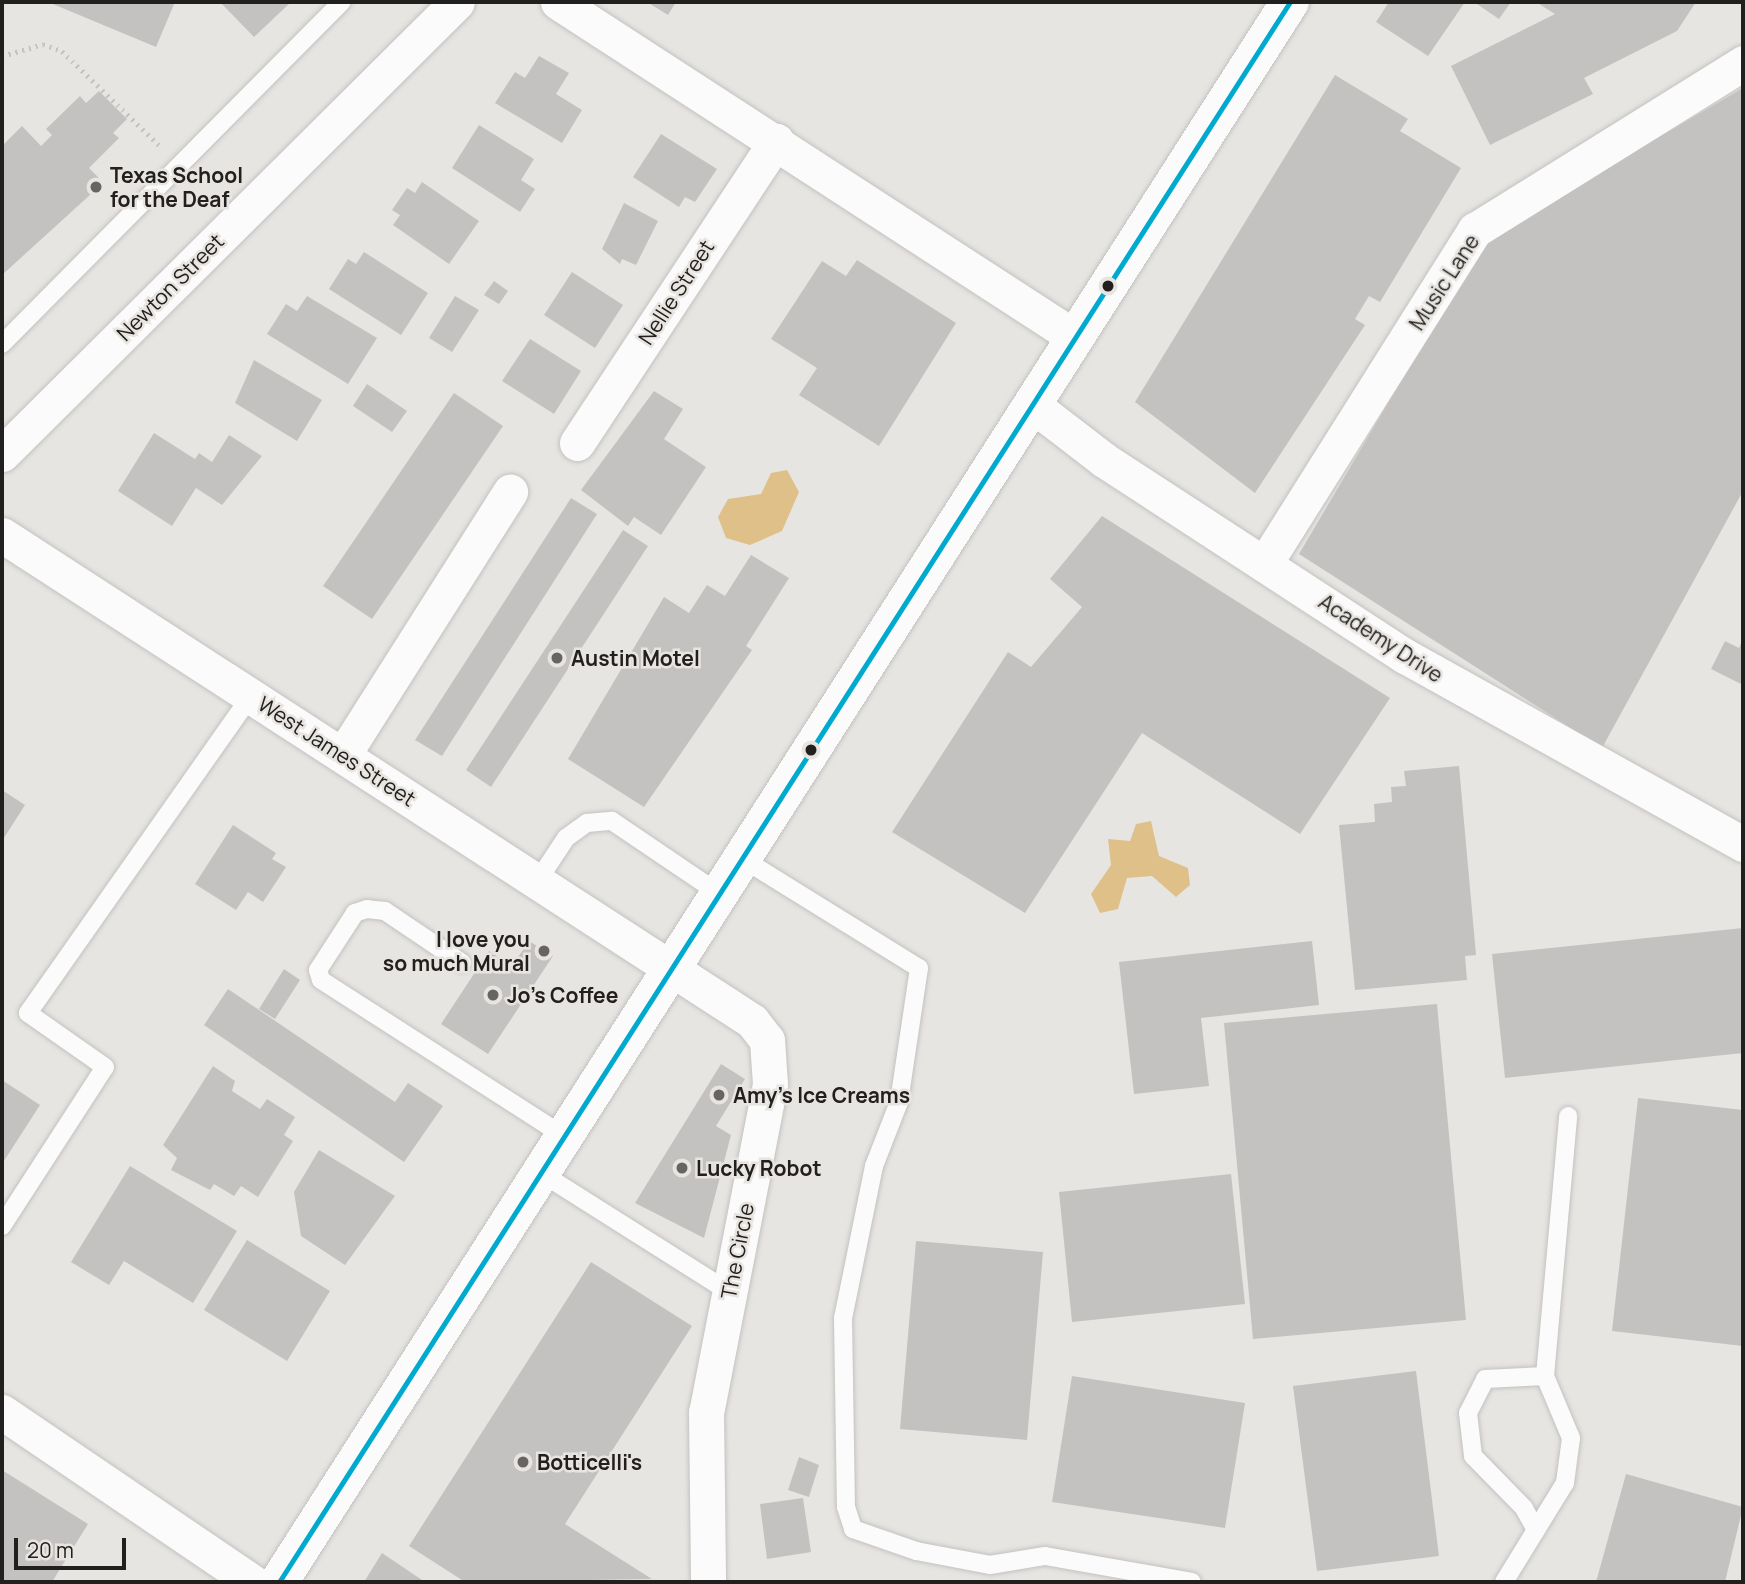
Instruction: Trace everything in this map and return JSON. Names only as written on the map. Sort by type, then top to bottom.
[{"type":"main road","points":[[279,1582],[1034,407],[1290,2]]},
{"type":"street","name":"Newton Street","points":[[2,454],[457,2]]},
{"type":"street","points":[[558,2],[1076,338]]},
{"type":"street","name":"Music Lane","points":[[1265,563],[1475,230],[1743,63]]},
{"type":"street","name":"Nellie Street","points":[[577,443],[776,141]]},
{"type":"street","name":"Academy Drive","points":[[1034,407],[1104,460],[1416,663],[1743,844]]},
{"type":"street","points":[[343,755],[510,492]]},
{"type":"street","name":"West James Street","points":[[2,535],[671,971]]},
{"type":"street","name":"The Circle","points":[[671,971],[752,1021],[773,1059],[706,1412],[708,1582]]},
{"type":"street","points":[[2,1412],[252,1582]]},
{"type":"lane","points":[[2,344],[342,2]]},
{"type":"lane","points":[[2,1226],[105,1067],[28,1013],[251,696]]},
{"type":"lane","points":[[537,882],[566,838],[587,823],[612,821],[720,894]]},
{"type":"lane","points":[[743,859],[919,968],[900,1102],[874,1166],[843,1318],[845,1494],[853,1529],[916,1551],[990,1565],[1045,1556],[1192,1582]]},
{"type":"lane","points":[[462,962],[385,911],[367,909],[355,914],[318,970],[321,980],[566,1137]]},
{"type":"lane","points":[[1504,1582],[1565,1483],[1571,1438],[1545,1376],[1568,1116]]},
{"type":"lane","points":[[541,1173],[729,1292]]},
{"type":"lane","points":[[1536,1530],[1524,1508],[1473,1456],[1468,1413],[1485,1379],[1545,1376]]},
{"type":"path","points":[[2,56],[43,44],[62,51],[163,149]]},
{"type":"shaded area","points":[[787,470],[799,492],[782,531],[750,545],[726,538],[718,517],[728,499],[761,494],[771,473]]},
{"type":"shaded area","points":[[1151,821],[1159,856],[1188,868],[1190,885],[1176,897],[1152,876],[1127,878],[1118,909],[1100,913],[1091,894],[1111,865],[1108,839],[1130,841],[1136,824]]},
{"type":"building","points":[[48,2],[175,2],[156,47]]},
{"type":"building","points":[[220,2],[291,2],[254,37]]},
{"type":"building","points":[[647,2],[676,2],[668,15]]},
{"type":"building","points":[[1389,2],[1465,2],[1428,56],[1376,22]]},
{"type":"building","points":[[1474,2],[1511,2],[1499,19]]},
{"type":"building","points":[[1536,2],[1696,2],[1677,31],[1584,78],[1593,94],[1490,145],[1451,66],[1555,14]]},
{"type":"building","points":[[539,56],[569,73],[556,94],[582,110],[562,143],[495,103],[515,72],[525,78]]},
{"type":"building","points":[[1335,75],[1408,119],[1400,131],[1461,168],[1380,302],[1369,296],[1355,319],[1365,325],[1255,493],[1135,402]]},
{"type":"building","points":[[1743,88],[1743,491],[1602,748],[1299,554],[1485,239]]},
{"type":"building","points":[[99,91],[127,119],[113,133],[119,138],[89,168],[99,178],[87,190],[91,194],[2,275],[2,146],[22,126],[41,146],[52,135],[46,129],[80,96],[86,103]]},
{"type":"building","points":[[479,125],[534,159],[521,180],[535,189],[520,212],[452,168]]},
{"type":"building","points":[[661,134],[717,169],[695,202],[685,197],[679,207],[633,177]]},
{"type":"building","points":[[422,182],[479,221],[449,264],[393,225],[400,215],[392,210],[407,188],[415,193]]},
{"type":"building","points":[[624,203],[658,221],[636,265],[622,259],[620,264],[602,249]]},
{"type":"building","points":[[364,252],[428,293],[401,335],[329,289],[348,259],[356,264]]},
{"type":"building","points":[[857,260],[956,323],[879,446],[799,395],[817,368],[771,339],[822,261],[846,276]]},
{"type":"building","points":[[572,272],[623,305],[595,348],[544,315]]},
{"type":"building","points":[[494,281],[508,291],[499,304],[484,295]]},
{"type":"building","points":[[307,296],[377,338],[348,384],[267,334],[286,304],[297,311]]},
{"type":"building","points":[[455,296],[479,310],[452,352],[429,338]]},
{"type":"building","points":[[530,339],[581,371],[554,414],[502,381]]},
{"type":"building","points":[[254,360],[322,400],[297,441],[235,403]]},
{"type":"building","points":[[367,384],[407,411],[392,432],[353,406]]},
{"type":"building","points":[[654,391],[683,409],[664,439],[706,467],[661,535],[634,517],[628,526],[581,490]]},
{"type":"building","points":[[454,393],[503,426],[372,619],[323,586]]},
{"type":"building","points":[[154,433],[195,459],[199,453],[212,462],[229,435],[262,456],[222,505],[196,488],[172,526],[118,491]]},
{"type":"building","points":[[571,498],[597,514],[442,756],[415,740]]},
{"type":"building","points":[[1102,516],[1390,698],[1300,834],[1142,733],[1025,913],[892,832],[1008,652],[1031,667],[1082,607],[1050,579]]},
{"type":"building","name":"Austin Motel","points":[[623,530],[648,546],[491,787],[466,770]]},
{"type":"building","points":[[751,555],[789,578],[746,646],[752,650],[644,807],[568,759],[664,597],[689,613],[707,585],[725,596]]},
{"type":"building","points":[[1743,639],[1743,685],[1711,669],[1725,641],[1739,648]]},
{"type":"building","points":[[1459,766],[1476,955],[1465,956],[1467,980],[1355,990],[1339,825],[1375,822],[1374,804],[1392,802],[1391,787],[1406,786],[1404,771]]},
{"type":"building","points":[[2,790],[25,805],[2,841]]},
{"type":"building","points":[[233,825],[276,853],[272,859],[286,867],[263,902],[248,892],[236,910],[195,884]]},
{"type":"building","points":[[1743,928],[1743,1053],[1505,1078],[1492,954]]},
{"type":"building","name":"Jo's Coffee","points":[[529,941],[553,956],[488,1054],[441,1024],[489,951],[512,966]]},
{"type":"building","points":[[1312,941],[1319,1005],[1201,1018],[1209,1086],[1134,1094],[1119,962]]},
{"type":"building","points":[[284,969],[300,980],[275,1019],[259,1009]]},
{"type":"building","points":[[228,989],[395,1102],[408,1083],[443,1106],[404,1162],[204,1025]]},
{"type":"building","points":[[1437,1004],[1466,1320],[1253,1339],[1224,1023]]},
{"type":"building","points":[[721,1064],[745,1079],[716,1126],[731,1135],[704,1238],[635,1203]]},
{"type":"building","points":[[213,1066],[235,1081],[232,1091],[260,1109],[267,1099],[295,1117],[284,1135],[293,1141],[258,1197],[241,1186],[234,1196],[214,1184],[210,1190],[171,1170],[177,1158],[163,1145]]},
{"type":"building","points":[[2,1080],[40,1105],[2,1164]]},
{"type":"building","points":[[1638,1098],[1743,1110],[1743,1346],[1612,1331]]},
{"type":"building","points":[[319,1150],[395,1196],[345,1265],[301,1236],[294,1192]]},
{"type":"building","points":[[130,1166],[237,1231],[193,1303],[124,1261],[109,1285],[71,1262]]},
{"type":"building","points":[[1231,1174],[1245,1304],[1072,1322],[1059,1192]]},
{"type":"building","points":[[247,1240],[330,1291],[287,1361],[204,1310]]},
{"type":"building","points":[[916,1241],[1043,1252],[1027,1440],[900,1429]]},
{"type":"building","points":[[591,1262],[692,1326],[565,1524],[652,1579],[465,1582],[409,1546]]},
{"type":"building","points":[[1416,1371],[1439,1556],[1317,1571],[1293,1386]]},
{"type":"building","points":[[1072,1376],[1245,1403],[1225,1528],[1052,1502]]},
{"type":"building","points":[[799,1457],[819,1465],[809,1497],[788,1490]]},
{"type":"building","points":[[2,1470],[88,1524],[52,1582],[2,1582]]},
{"type":"building","points":[[1626,1474],[1743,1507],[1725,1582],[1596,1582]]},
{"type":"building","points":[[803,1498],[811,1552],[767,1559],[760,1504]]},
{"type":"building","points":[[382,1553],[425,1582],[364,1582]]},
{"type":"transit line","points":[[279,1582],[1290,2]]},
{"type":"place","name":"Texas School for the Deaf","points":[[96,187]]},
{"type":"place","name":"Austin Motel","points":[[557,658]]},
{"type":"place","name":"I love you so much Mural","points":[[544,951]]},
{"type":"place","name":"Jo's Coffee","points":[[493,995]]},
{"type":"place","name":"Amy's Ice Creams","points":[[719,1095]]},
{"type":"place","name":"Lucky Robot","points":[[682,1168]]},
{"type":"place","name":"Botticelli's","points":[[523,1462]]}]
